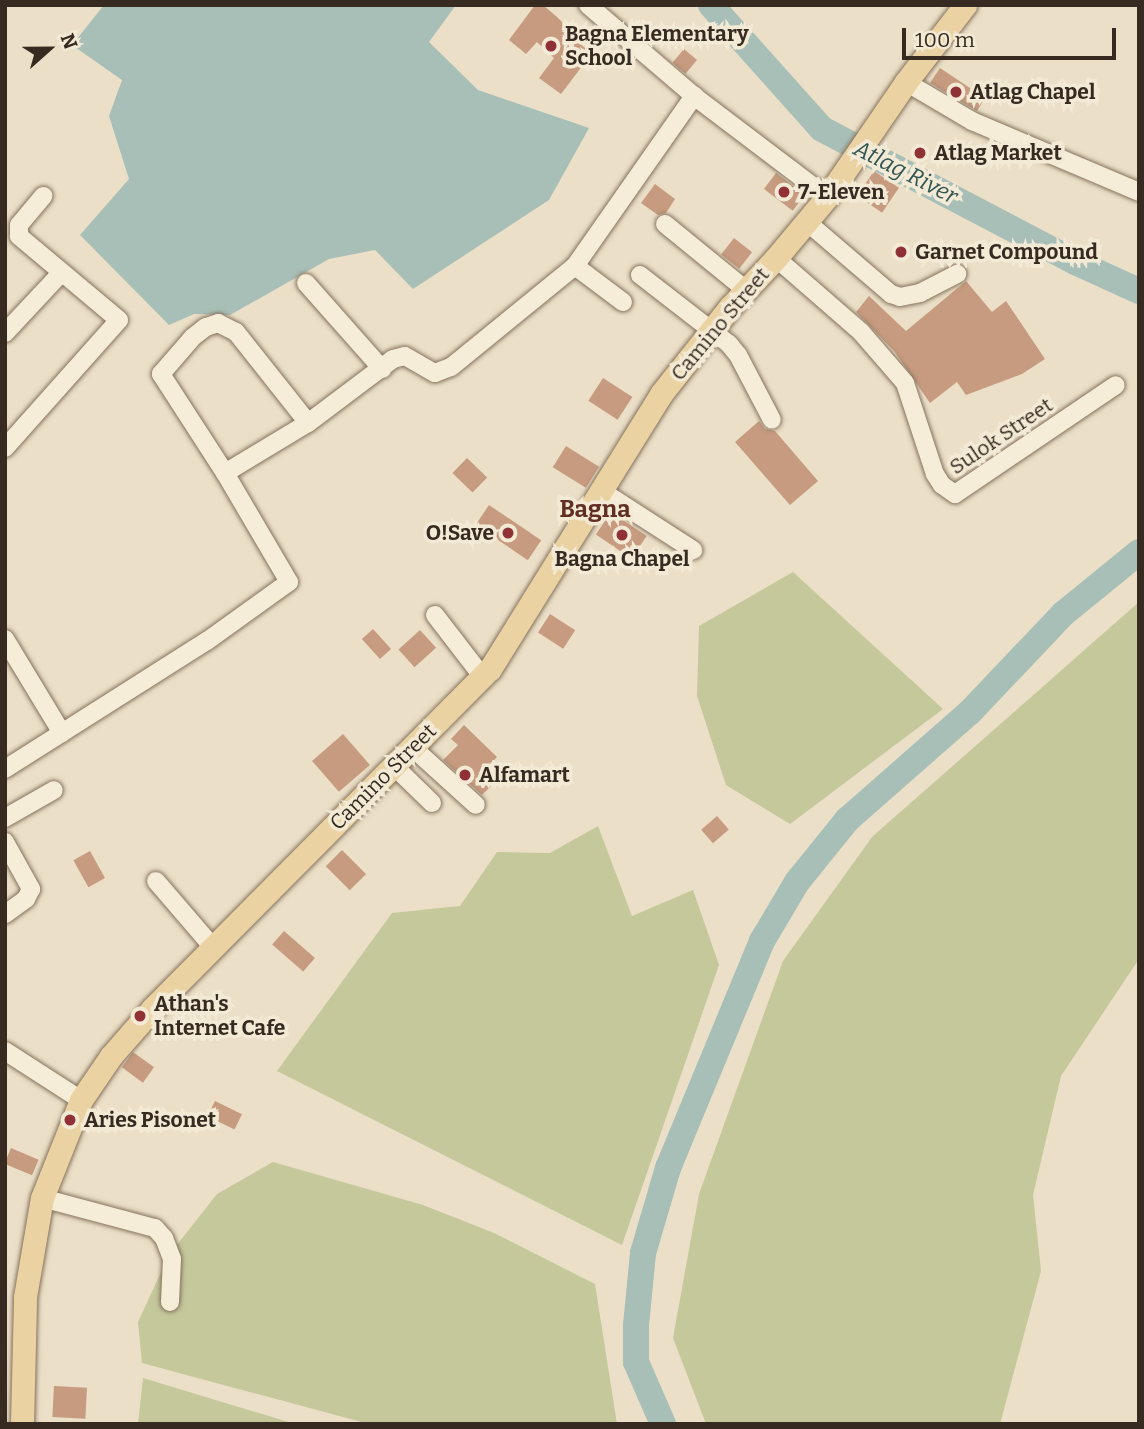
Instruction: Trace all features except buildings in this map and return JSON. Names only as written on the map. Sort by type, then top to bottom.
[{"type":"main road","name":"Camino Street","points":[[22,1424],[25,1297],[42,1198],[81,1100],[111,1056],[212,946],[490,669],[661,394],[710,331],[827,197],[906,82],[965,5]]},
{"type":"street","points":[[588,5],[694,96],[827,197]]},
{"type":"street","points":[[906,82],[972,121],[1139,192]]},
{"type":"street","points":[[225,473],[308,423],[393,359],[405,356],[435,373],[451,367],[575,266],[694,96]]},
{"type":"street","points":[[5,448],[119,320],[17,231],[43,196]]},
{"type":"street","points":[[807,222],[891,294],[909,298],[957,274]]},
{"type":"street","points":[[665,224],[746,290]]},
{"type":"street","name":"Sulok Street","points":[[776,258],[861,332],[905,383],[935,474],[942,485],[955,494],[1116,385]]},
{"type":"street","points":[[575,266],[623,302]]},
{"type":"street","points":[[5,333],[62,272]]},
{"type":"street","points":[[640,275],[738,355],[772,420]]},
{"type":"street","points":[[306,283],[382,369]]},
{"type":"street","points":[[5,769],[207,641],[289,582],[225,473],[161,374],[206,327],[218,323],[236,332],[308,423]]},
{"type":"street","points":[[600,490],[692,550]]},
{"type":"street","points":[[435,615],[482,676]]},
{"type":"street","points":[[5,639],[62,733]]},
{"type":"street","points":[[412,747],[476,805]]},
{"type":"street","points":[[394,766],[432,803]]},
{"type":"street","points":[[5,818],[54,790]]},
{"type":"street","points":[[5,842],[29,881],[31,889],[26,899],[5,914]]},
{"type":"street","points":[[156,881],[212,946]]},
{"type":"street","points":[[5,1051],[81,1100]]},
{"type":"street","points":[[42,1198],[155,1228],[164,1238],[172,1259],[170,1302]]},
{"type":"green space","points":[[793,572],[943,709],[790,824],[726,785],[697,696],[699,626]]},
{"type":"green space","points":[[1139,602],[1139,959],[1061,1076],[1033,1195],[1041,1271],[1000,1424],[706,1424],[673,1338],[699,1194],[783,961],[872,837]]},
{"type":"green space","points":[[598,826],[632,916],[693,890],[719,965],[622,1245],[277,1071],[392,913],[460,906],[497,852],[550,853]]},
{"type":"green space","points":[[273,1162],[423,1205],[494,1233],[595,1284],[617,1424],[369,1424],[142,1363],[138,1322],[169,1255],[217,1194]]},
{"type":"green space","points":[[143,1378],[295,1424],[138,1424]]},
{"type":"water","points":[[104,5],[456,5],[429,42],[478,90],[589,128],[549,200],[413,289],[375,250],[329,259],[230,315],[194,314],[169,325],[80,235],[129,179],[109,116],[122,80],[72,45]]},
{"type":"waterway","name":"Atlag River","points":[[711,5],[822,129],[1075,262],[1139,291]]},
{"type":"waterway","points":[[663,1424],[636,1362],[636,1325],[643,1253],[668,1168],[762,941],[797,882],[847,820],[970,712],[1063,614],[1139,552]]},
{"type":"place","name":"Bagna Elementary School","points":[[551,46]]},
{"type":"place","name":"Atlag Chapel","points":[[956,92]]},
{"type":"place","name":"Atlag Market","points":[[920,153]]},
{"type":"place","name":"7-Eleven","points":[[784,192]]},
{"type":"place","name":"Garnet Compound","points":[[901,252]]},
{"type":"place","name":"O!Save","points":[[508,533]]},
{"type":"place","name":"Bagna Chapel","points":[[622,535]]},
{"type":"place","name":"Alfamart","points":[[465,775]]},
{"type":"place","name":"Athan's Internet Cafe","points":[[140,1016]]},
{"type":"place","name":"Aries Pisonet","points":[[70,1120]]},
{"type":"district","name":"Bagna","points":[[595,510]]}]
